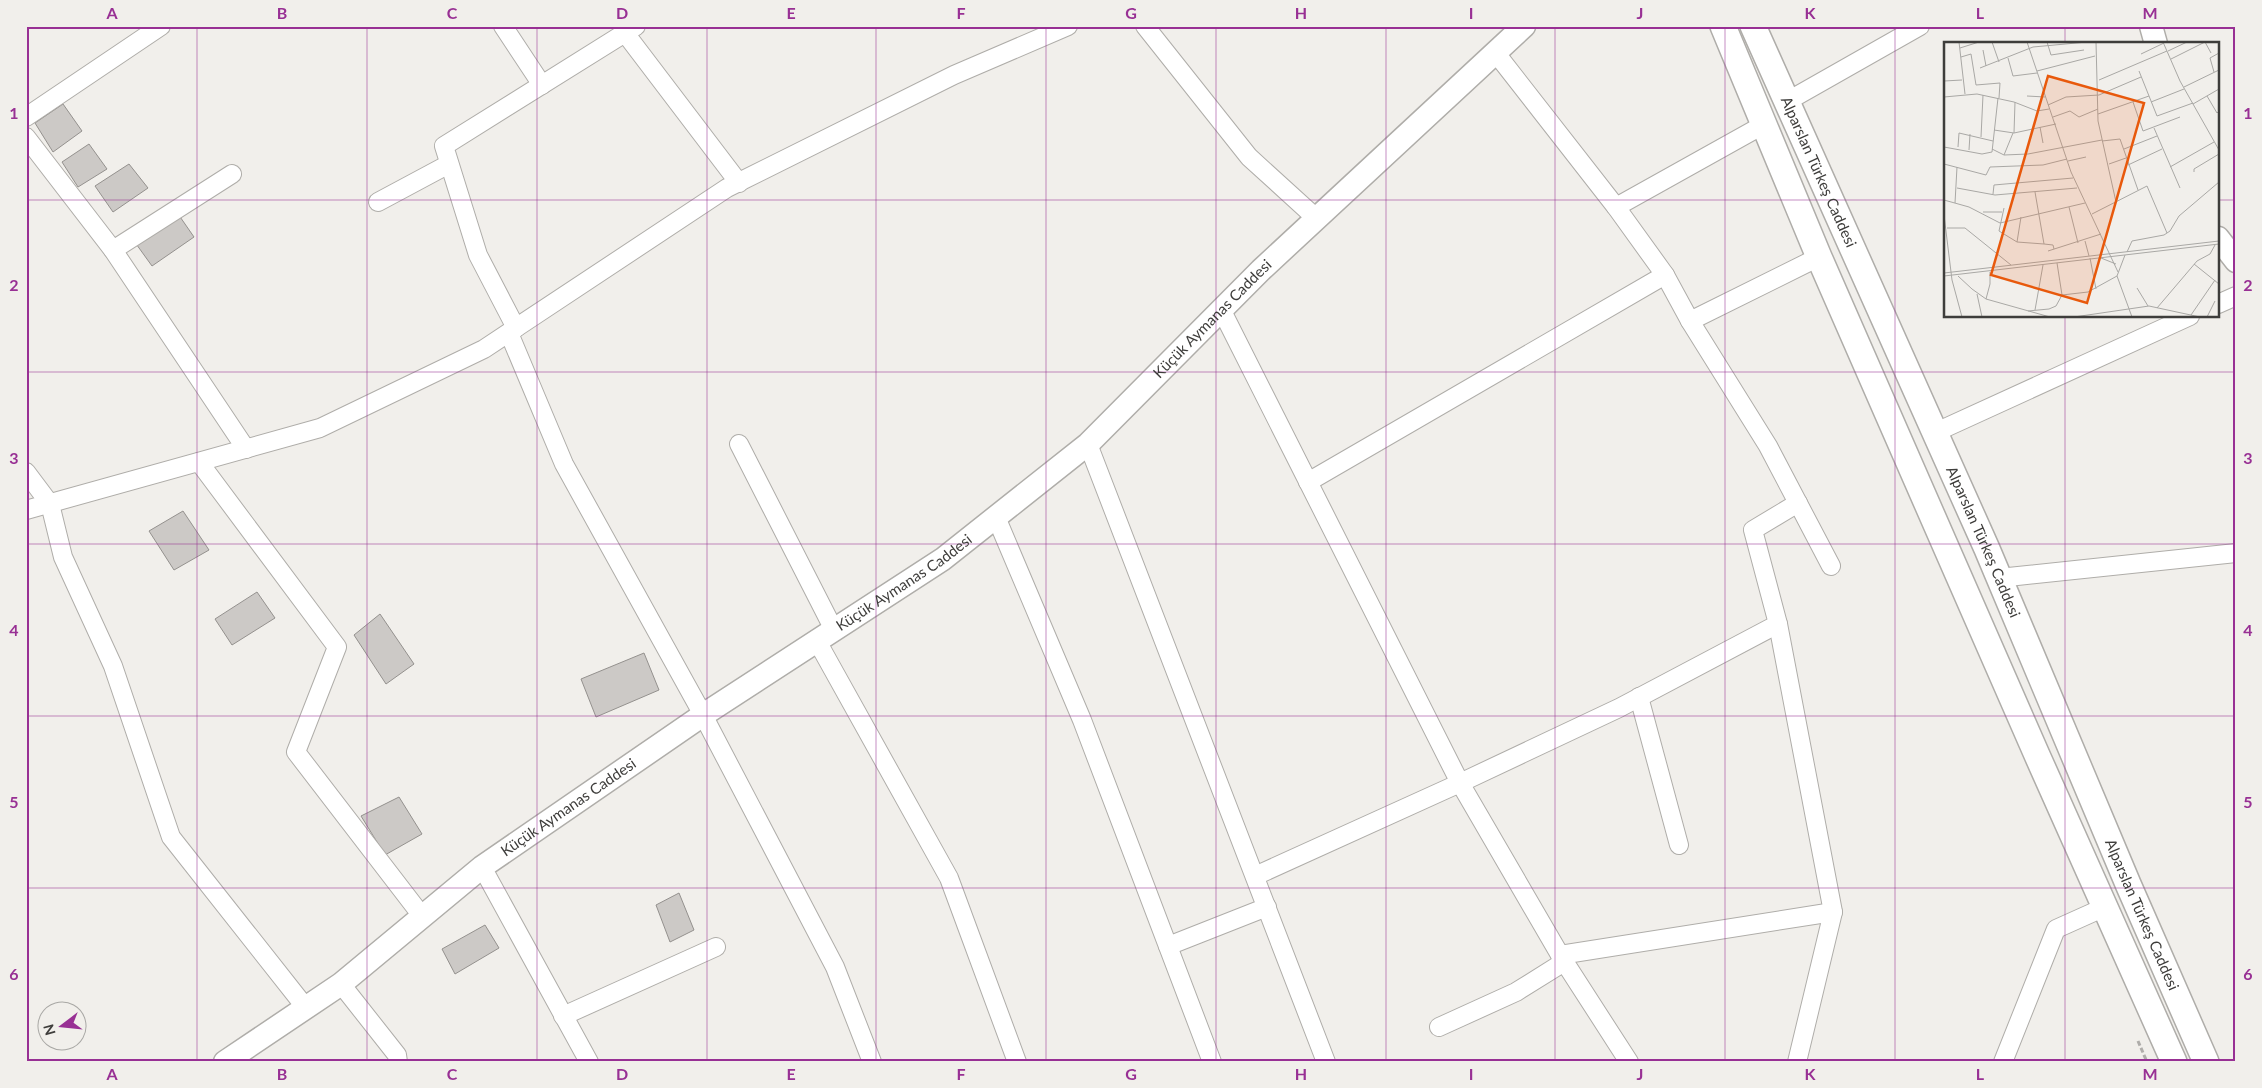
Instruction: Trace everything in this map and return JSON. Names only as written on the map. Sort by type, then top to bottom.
[{"type":"main road","name":"Alparslan Türkeş Caddesi","points":[[1722,28],[1819,257],[2174,1062]]},
{"type":"main road","name":"Alparslan Türkeş Caddesi","points":[[1756,30],[1786,102],[1999,578],[2124,875],[2206,1062]]},
{"type":"street","points":[[26,117],[161,26]]},
{"type":"street","points":[[503,26],[542,85]]},
{"type":"street","points":[[26,510],[320,428],[484,349],[739,183],[954,75],[1068,26]]},
{"type":"street","points":[[1145,26],[1249,157],[1316,218]]},
{"type":"street","name":"Küçük Aymanas Caddesi","points":[[232,1060],[341,984],[482,867],[703,715],[943,559],[1088,444],[1221,310],[1316,218],[1524,26]]},
{"type":"street","points":[[1786,102],[1920,26]]},
{"type":"street","points":[[2150,26],[2155,42]]},
{"type":"street","points":[[739,183],[630,30],[444,146],[478,255],[512,330],[564,464],[703,715],[835,967],[872,1062]]},
{"type":"street","points":[[1495,52],[1616,207],[1665,275],[1690,321],[1768,446],[1831,566]]},
{"type":"street","points":[[1616,207],[1763,124]]},
{"type":"street","points":[[26,137],[113,250],[246,449]]},
{"type":"street","points":[[378,202],[449,164]]},
{"type":"street","points":[[113,250],[232,174]]},
{"type":"street","points":[[2220,241],[2236,261]]},
{"type":"street","points":[[1690,321],[1819,257]]},
{"type":"street","points":[[1308,482],[1665,275]]},
{"type":"street","points":[[2220,303],[2236,296]]},
{"type":"street","points":[[1221,310],[1460,783],[1562,958],[1629,1062]]},
{"type":"street","points":[[1934,433],[2186,318]]},
{"type":"street","points":[[739,444],[826,635],[950,878],[1017,1062]]},
{"type":"street","points":[[1088,444],[1326,1062]]},
{"type":"street","points":[[199,462],[337,647],[296,752],[422,916]]},
{"type":"street","points":[[26,472],[50,504],[63,557],[113,666],[171,837],[306,1008]]},
{"type":"street","points":[[1796,1062],[1833,912],[1778,624],[1753,530],[1798,503]]},
{"type":"street","points":[[996,516],[1082,720],[1212,1062]]},
{"type":"street","points":[[1999,578],[2236,553]]},
{"type":"street","points":[[1255,876],[1460,783],[1639,697],[1778,624]]},
{"type":"street","points":[[1639,697],[1678,845]]},
{"type":"street","points":[[482,867],[589,1062]]},
{"type":"street","points":[[1168,946],[1267,907]]},
{"type":"street","points":[[2003,1062],[2056,929],[2105,907]]},
{"type":"street","points":[[1439,1027],[1516,992],[1562,958],[1833,912]]},
{"type":"street","points":[[563,1016],[716,947]]},
{"type":"street","points":[[341,984],[397,1055],[398,1062]]},
{"type":"building","points":[[63,104],[82,131],[53,152],[35,123]]},
{"type":"building","points":[[89,144],[107,169],[78,187],[62,162]]},
{"type":"building","points":[[129,164],[148,188],[113,212],[95,186]]},
{"type":"building","points":[[176,211],[194,237],[152,266],[134,241]]},
{"type":"building","points":[[183,511],[209,550],[174,570],[149,531]]},
{"type":"building","points":[[257,592],[275,618],[232,645],[215,619]]},
{"type":"building","points":[[380,614],[414,664],[386,684],[354,635]]},
{"type":"building","points":[[644,653],[659,690],[596,717],[581,679]]},
{"type":"building","points":[[399,797],[422,834],[385,855],[361,816]]},
{"type":"building","points":[[679,893],[694,930],[670,942],[656,905]]},
{"type":"building","points":[[485,925],[499,948],[455,974],[442,949]]}]
